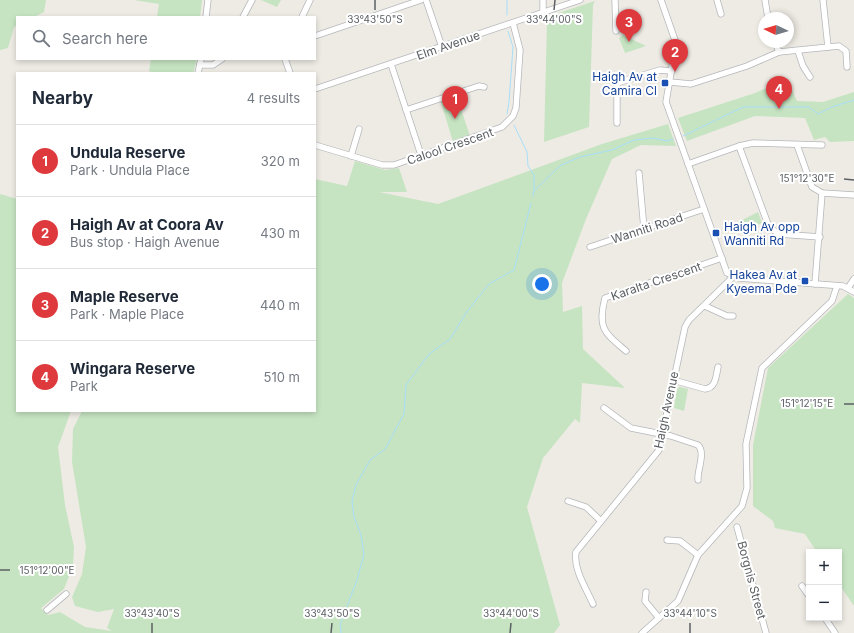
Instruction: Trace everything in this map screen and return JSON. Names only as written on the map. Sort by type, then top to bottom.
[{"type":"street","points":[[206,16],[208,0]]},
{"type":"street","points":[[244,16],[252,0]]},
{"type":"street","points":[[302,16],[310,0]]},
{"type":"street","points":[[316,36],[421,0]]},
{"type":"street","points":[[426,0],[442,47]]},
{"type":"street","points":[[543,12],[544,0]]},
{"type":"street","name":"Elm Avenue","points":[[316,90],[580,0]]},
{"type":"street","points":[[615,0],[616,31]]},
{"type":"street","points":[[661,0],[676,44],[666,102],[728,273],[733,277],[837,286],[848,288],[854,292]]},
{"type":"street","points":[[717,0],[721,14]]},
{"type":"street","points":[[765,0],[767,12]]},
{"type":"street","points":[[823,0],[828,47]]},
{"type":"street","name":"Calool Crescent","points":[[316,145],[382,165],[394,165],[495,131],[508,122],[513,116],[516,108],[520,50],[513,23]]},
{"type":"street","points":[[670,82],[691,84],[747,66],[779,52],[839,46],[845,48],[847,55],[847,67]]},
{"type":"street","points":[[777,48],[779,52]]},
{"type":"street","points":[[798,51],[803,66],[810,77]]},
{"type":"street","points":[[198,72],[201,62],[213,65],[220,60]]},
{"type":"street","points":[[285,60],[290,72]]},
{"type":"street","points":[[391,64],[421,155]]},
{"type":"street","points":[[617,123],[617,84],[660,70],[672,71]]},
{"type":"street","points":[[406,110],[479,86],[484,87]]},
{"type":"street","points":[[351,156],[359,129]]},
{"type":"street","points":[[688,164],[753,143],[797,145],[822,144]]},
{"type":"street","points":[[797,145],[812,187],[822,193],[854,195]]},
{"type":"street","points":[[740,146],[769,227],[779,234],[820,237]]},
{"type":"street","points":[[639,173],[644,229]]},
{"type":"street","points":[[815,284],[820,237],[822,193]]},
{"type":"street","name":"Wanniti Road","points":[[590,247],[704,209]]},
{"type":"street","name":"Karalta Crescent","points":[[626,351],[606,334],[604,330],[603,306],[605,298],[722,258]]},
{"type":"street","name":"Haigh Avenue","points":[[593,604],[577,569],[575,559],[576,552],[657,454],[685,327],[689,320],[733,277]]},
{"type":"street","points":[[848,288],[854,279]]},
{"type":"street","points":[[642,633],[678,601],[698,555],[742,506],[746,498],[746,444],[762,368],[832,301],[837,286]]},
{"type":"street","points":[[705,306],[727,316],[733,316]]},
{"type":"street","points":[[673,380],[705,389],[710,388],[714,385],[718,367]]},
{"type":"street","points":[[604,408],[631,428],[662,434],[701,447],[702,452],[698,480]]},
{"type":"street","points":[[568,501],[586,507],[601,521]]},
{"type":"street","name":"Borgnis Street","points":[[737,527],[766,633]]},
{"type":"street","points":[[667,540],[680,541],[698,555]]},
{"type":"street","points":[[802,586],[806,592]]},
{"type":"street","points":[[646,592],[645,602],[659,618]]},
{"type":"street","points":[[47,610],[66,594]]},
{"type":"street","points":[[827,621],[835,633]]},
{"type":"green space","points":[[0,0],[46,0],[44,12],[36,16],[16,16],[16,26],[14,27],[8,48],[0,50]]},
{"type":"green space","points":[[134,0],[202,0],[200,16],[157,16],[159,4]]},
{"type":"green space","points":[[261,0],[281,0],[277,7]]},
{"type":"green space","points":[[595,1],[593,5],[589,127],[544,142],[547,21],[543,18]]},
{"type":"green space","points":[[623,35],[646,46],[625,53],[619,38]]},
{"type":"green space","points":[[151,60],[197,60],[193,72],[149,71]]},
{"type":"green space","points":[[787,79],[797,101],[823,102],[854,92],[854,141],[830,142],[825,137],[814,140],[805,118],[755,116],[687,141],[678,118],[755,93]]},
{"type":"green space","points":[[456,94],[471,139],[454,145],[440,99]]},
{"type":"green space","points":[[668,124],[676,146],[641,145],[612,159],[586,219],[562,283],[563,312],[582,306],[583,349],[625,388],[582,383],[580,423],[575,419],[543,458],[527,507],[560,625],[554,633],[0,633],[0,194],[16,199],[16,412],[71,412],[58,447],[65,505],[74,547],[73,566],[64,589],[41,608],[48,615],[60,612],[85,627],[112,631],[107,628],[114,609],[98,612],[75,606],[72,597],[82,574],[86,547],[72,462],[73,429],[82,412],[316,412],[316,179],[347,186],[355,161],[385,170],[399,168],[407,192],[379,192],[438,204],[602,144]]},
{"type":"green space","points":[[758,212],[762,223],[742,232],[738,222]]},
{"type":"green space","points":[[848,294],[854,298],[854,606],[842,588],[842,549],[815,549],[805,534],[775,528],[773,521],[753,506],[753,445],[768,368]]},
{"type":"green space","points":[[680,387],[688,389],[684,411],[674,408],[677,388]]},
{"type":"waterway","points":[[507,0],[507,15]]},
{"type":"waterway","points":[[507,114],[513,47],[508,31]]},
{"type":"waterway","points":[[683,136],[743,107],[809,107],[818,114],[832,107],[854,100]]},
{"type":"waterway","points":[[514,125],[527,152],[528,166],[534,175],[534,190]]},
{"type":"waterway","points":[[533,196],[534,191],[561,165],[580,157],[612,150],[634,140],[653,138],[667,141],[673,139]]},
{"type":"waterway","points":[[341,633],[340,624],[356,583],[364,555],[361,535],[354,517],[352,501],[356,485],[370,460],[385,449],[404,414],[406,385],[429,354],[450,339],[466,313],[489,284],[514,270],[531,203]]},
{"type":"place","name":"Maple Reserve","points":[[629,42]]},
{"type":"place","name":"Haigh Av at Coora Av","points":[[675,72]]},
{"type":"place","name":"Haigh Av at Camira Cl","points":[[665,83]]},
{"type":"place","name":"Wingara Reserve","points":[[779,109]]},
{"type":"place","name":"Undula Reserve","points":[[455,119]]},
{"type":"place","name":"Haigh Av opp Wanniti Rd","points":[[716,233]]},
{"type":"place","name":"Hakea Av at Kyeema Pde","points":[[805,281]]}]
